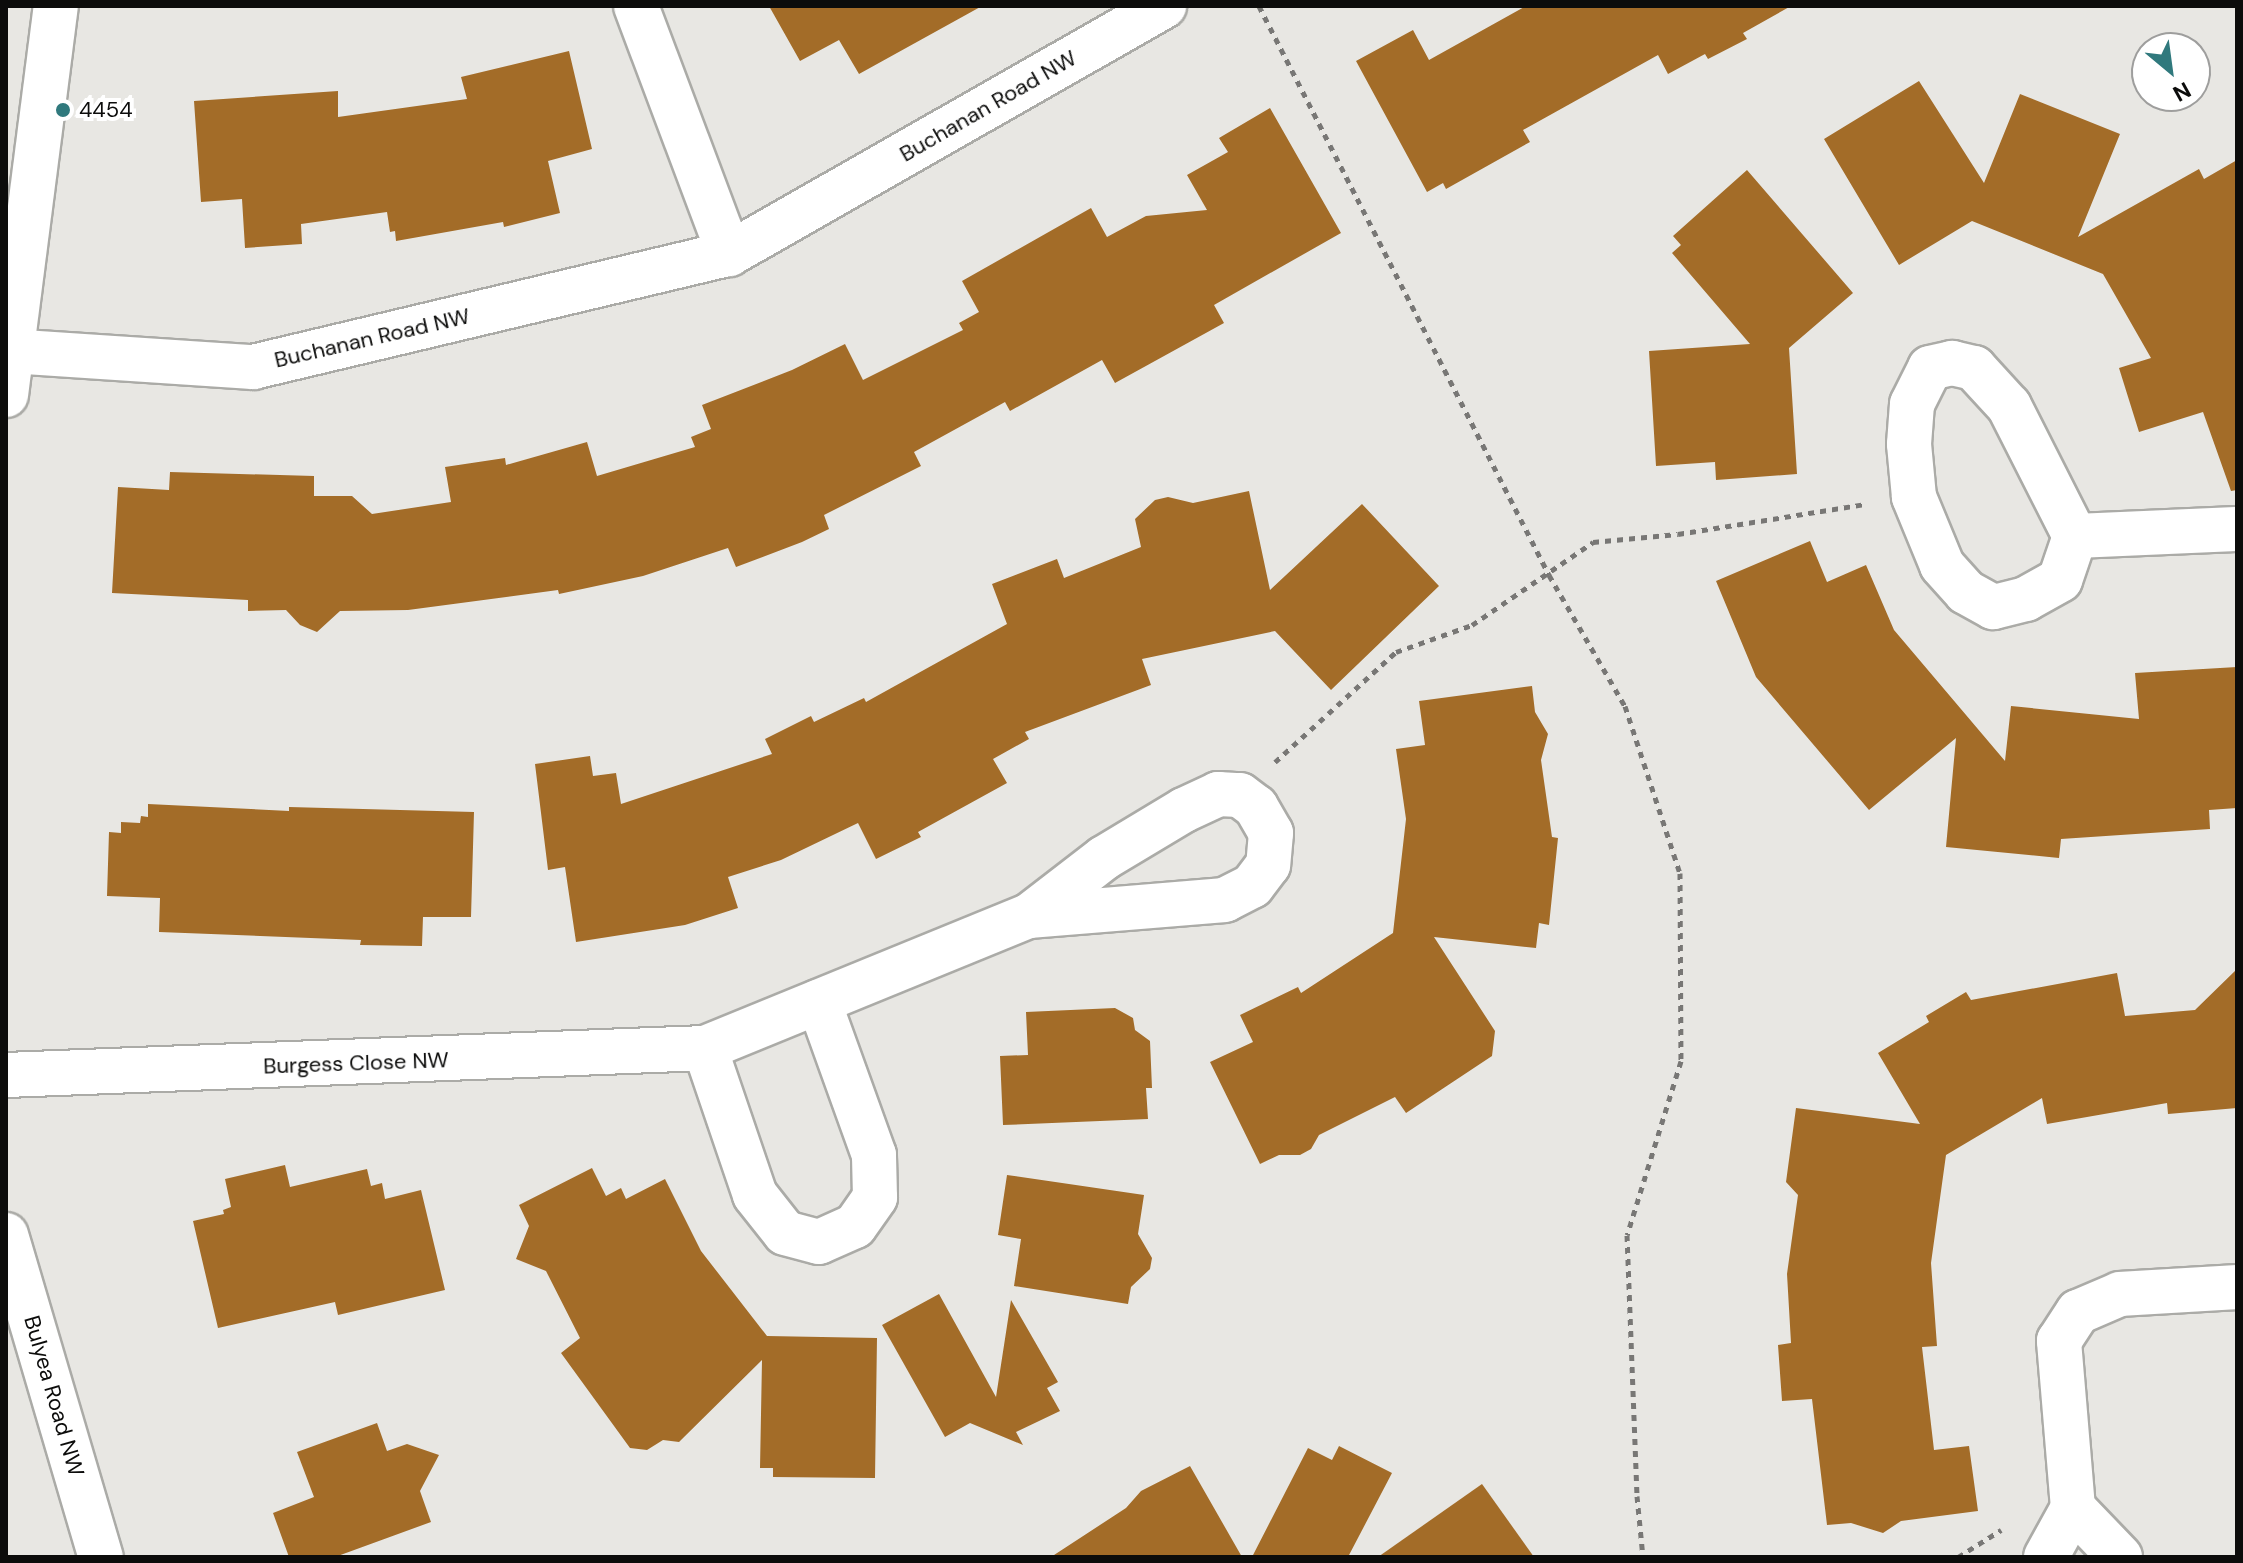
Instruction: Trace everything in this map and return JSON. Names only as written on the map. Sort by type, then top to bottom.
[{"type":"street","points":[[6,395],[8,351],[56,6]]},
{"type":"street","points":[[636,6],[729,254]]},
{"type":"street","name":"Buchanan Road NW","points":[[8,351],[253,367],[729,254],[1164,6]]},
{"type":"street","points":[[1952,363],[1974,368],[2009,406],[2075,536],[2060,580],[2026,599],[1993,607],[1966,592],[1942,565],[1914,497],[1909,444],[1912,404],[1930,368],[1952,363]]},
{"type":"street","points":[[2075,536],[2237,529]]},
{"type":"street","name":"Burgess Close NW","points":[[6,1075],[705,1048],[1029,916],[1104,858],[1184,810],[1218,794],[1240,795],[1256,807],[1271,833],[1268,865],[1252,886],[1225,900],[1029,916]]},
{"type":"street","points":[[705,1048],[755,1195],[785,1233],[819,1242],[855,1226],[875,1197],[874,1155],[819,1002]]},
{"type":"street","name":"Bulyea Road NW","points":[[6,1235],[101,1557]]},
{"type":"street","points":[[2046,1557],[2073,1508],[2059,1341],[2078,1312],[2120,1294],[2237,1287]]},
{"type":"street","points":[[2073,1508],[2120,1557]]},
{"type":"path","points":[[1259,6],[1549,575],[1625,706],[1680,873],[1681,1061],[1627,1235],[1637,1496],[1643,1557]]},
{"type":"path","points":[[1240,795],[1336,703],[1396,652],[1472,625],[1593,542],[1678,534],[1914,497]]},
{"type":"path","points":[[1958,1557],[2001,1530]]},
{"type":"building","points":[[769,6],[982,6],[859,74],[839,40],[800,61]]},
{"type":"building","points":[[1526,6],[1791,6],[1743,33],[1747,39],[1708,59],[1705,54],[1668,74],[1658,55],[1523,130],[1530,142],[1446,189],[1443,183],[1427,192],[1356,61],[1413,30],[1429,60]]},
{"type":"building","points":[[569,51],[592,149],[548,161],[560,213],[504,227],[503,222],[396,241],[395,231],[390,232],[387,212],[301,224],[302,244],[245,248],[242,199],[201,202],[194,101],[338,91],[338,117],[467,99],[461,77]]},
{"type":"building","points":[[1919,81],[1984,183],[2020,94],[2120,134],[2078,237],[2199,169],[2204,179],[2237,160],[2237,490],[2231,491],[2203,412],[2139,432],[2119,368],[2151,358],[2103,274],[1972,221],[1899,265],[1824,139]]},
{"type":"building","points":[[1270,108],[1341,233],[1214,305],[1224,323],[1115,383],[1102,360],[1010,411],[1005,402],[914,452],[921,466],[824,515],[829,529],[802,542],[736,567],[728,548],[643,576],[559,594],[558,590],[408,610],[340,611],[317,632],[300,625],[286,610],[248,611],[248,600],[112,593],[118,487],[169,490],[170,472],[314,476],[314,496],[352,496],[372,514],[451,502],[445,467],[505,458],[506,465],[587,442],[597,476],[695,447],[691,437],[711,429],[702,405],[792,370],[845,344],[863,380],[963,330],[959,323],[979,312],[962,281],[1091,208],[1107,237],[1146,216],[1207,210],[1187,175],[1228,152],[1219,138]]},
{"type":"building","points":[[1747,170],[1853,293],[1789,348],[1797,474],[1716,480],[1715,462],[1656,466],[1649,351],[1750,344],[1672,253],[1681,245],[1673,236]]},
{"type":"building","points":[[1249,491],[1270,590],[1362,504],[1439,586],[1331,690],[1275,631],[1142,659],[1151,685],[1025,732],[1029,739],[993,759],[1007,783],[918,832],[921,837],[876,859],[858,823],[781,860],[728,877],[738,908],[685,925],[576,942],[565,867],[548,870],[535,764],[590,756],[593,776],[616,773],[621,804],[772,754],[765,739],[811,716],[814,722],[864,698],[866,702],[1007,624],[992,584],[1057,559],[1064,578],[1141,547],[1135,519],[1155,500],[1168,497],[1193,503]]},
{"type":"building","points":[[1810,541],[1827,582],[1866,565],[1894,630],[2005,761],[2011,706],[2139,719],[2135,673],[2237,667],[2237,808],[2209,810],[2210,829],[2061,839],[2059,858],[1946,847],[1956,738],[1869,810],[1756,677],[1716,581]]},
{"type":"building","points":[[1532,686],[1535,712],[1548,734],[1541,760],[1552,837],[1558,838],[1549,925],[1539,923],[1536,948],[1434,937],[1495,1031],[1492,1056],[1406,1113],[1395,1097],[1319,1135],[1311,1149],[1300,1155],[1279,1155],[1260,1164],[1210,1062],[1253,1042],[1240,1015],[1298,987],[1301,993],[1393,933],[1406,819],[1396,749],[1425,745],[1419,701]]},
{"type":"building","points":[[148,804],[289,811],[289,807],[474,812],[471,917],[423,917],[422,946],[360,945],[361,940],[159,932],[160,898],[107,896],[109,832],[121,833],[121,822],[140,823],[141,816],[148,817]]},
{"type":"building","points":[[2237,969],[2237,1108],[2168,1114],[2167,1103],[2047,1124],[2042,1098],[1946,1155],[1931,1263],[1937,1346],[1922,1347],[1934,1450],[1969,1446],[1978,1511],[1901,1521],[1883,1533],[1851,1523],[1827,1525],[1812,1399],[1782,1401],[1778,1345],[1791,1343],[1787,1274],[1798,1195],[1786,1182],[1796,1108],[1920,1124],[1878,1053],[1929,1022],[1926,1016],[1966,992],[1971,1000],[2117,973],[2125,1016],[2195,1010]]},
{"type":"building","points":[[1115,1008],[1133,1018],[1135,1030],[1150,1041],[1152,1088],[1146,1088],[1148,1119],[1003,1125],[1000,1056],[1028,1055],[1026,1012]]},
{"type":"building","points":[[285,1165],[290,1187],[367,1169],[371,1186],[382,1183],[385,1199],[421,1190],[445,1290],[338,1315],[335,1302],[218,1328],[193,1221],[224,1214],[223,1210],[231,1207],[225,1179]]},
{"type":"building","points":[[592,1168],[606,1196],[621,1188],[626,1199],[665,1179],[701,1251],[767,1336],[877,1338],[875,1478],[773,1477],[773,1468],[760,1468],[762,1360],[679,1442],[663,1440],[647,1450],[630,1448],[561,1353],[580,1338],[546,1271],[516,1259],[529,1226],[519,1205]]},
{"type":"building","points":[[1007,1175],[1144,1195],[1138,1234],[1152,1258],[1150,1269],[1131,1287],[1128,1304],[1014,1286],[1021,1239],[998,1235]]},
{"type":"building","points":[[939,1294],[996,1397],[1011,1300],[1058,1382],[1047,1388],[1060,1411],[1016,1432],[1023,1445],[970,1423],[945,1437],[882,1325]]},
{"type":"building","points":[[377,1423],[387,1451],[407,1444],[439,1455],[420,1491],[431,1522],[335,1557],[289,1557],[273,1513],[314,1497],[297,1452]]},
{"type":"building","points":[[1339,1446],[1392,1473],[1348,1557],[1252,1557],[1308,1448],[1332,1460]]},
{"type":"building","points":[[1190,1466],[1242,1557],[1051,1557],[1126,1508],[1141,1491]]},
{"type":"building","points":[[1482,1484],[1534,1557],[1378,1557]]},
{"type":"place","name":"4454","points":[[63,110]]}]
